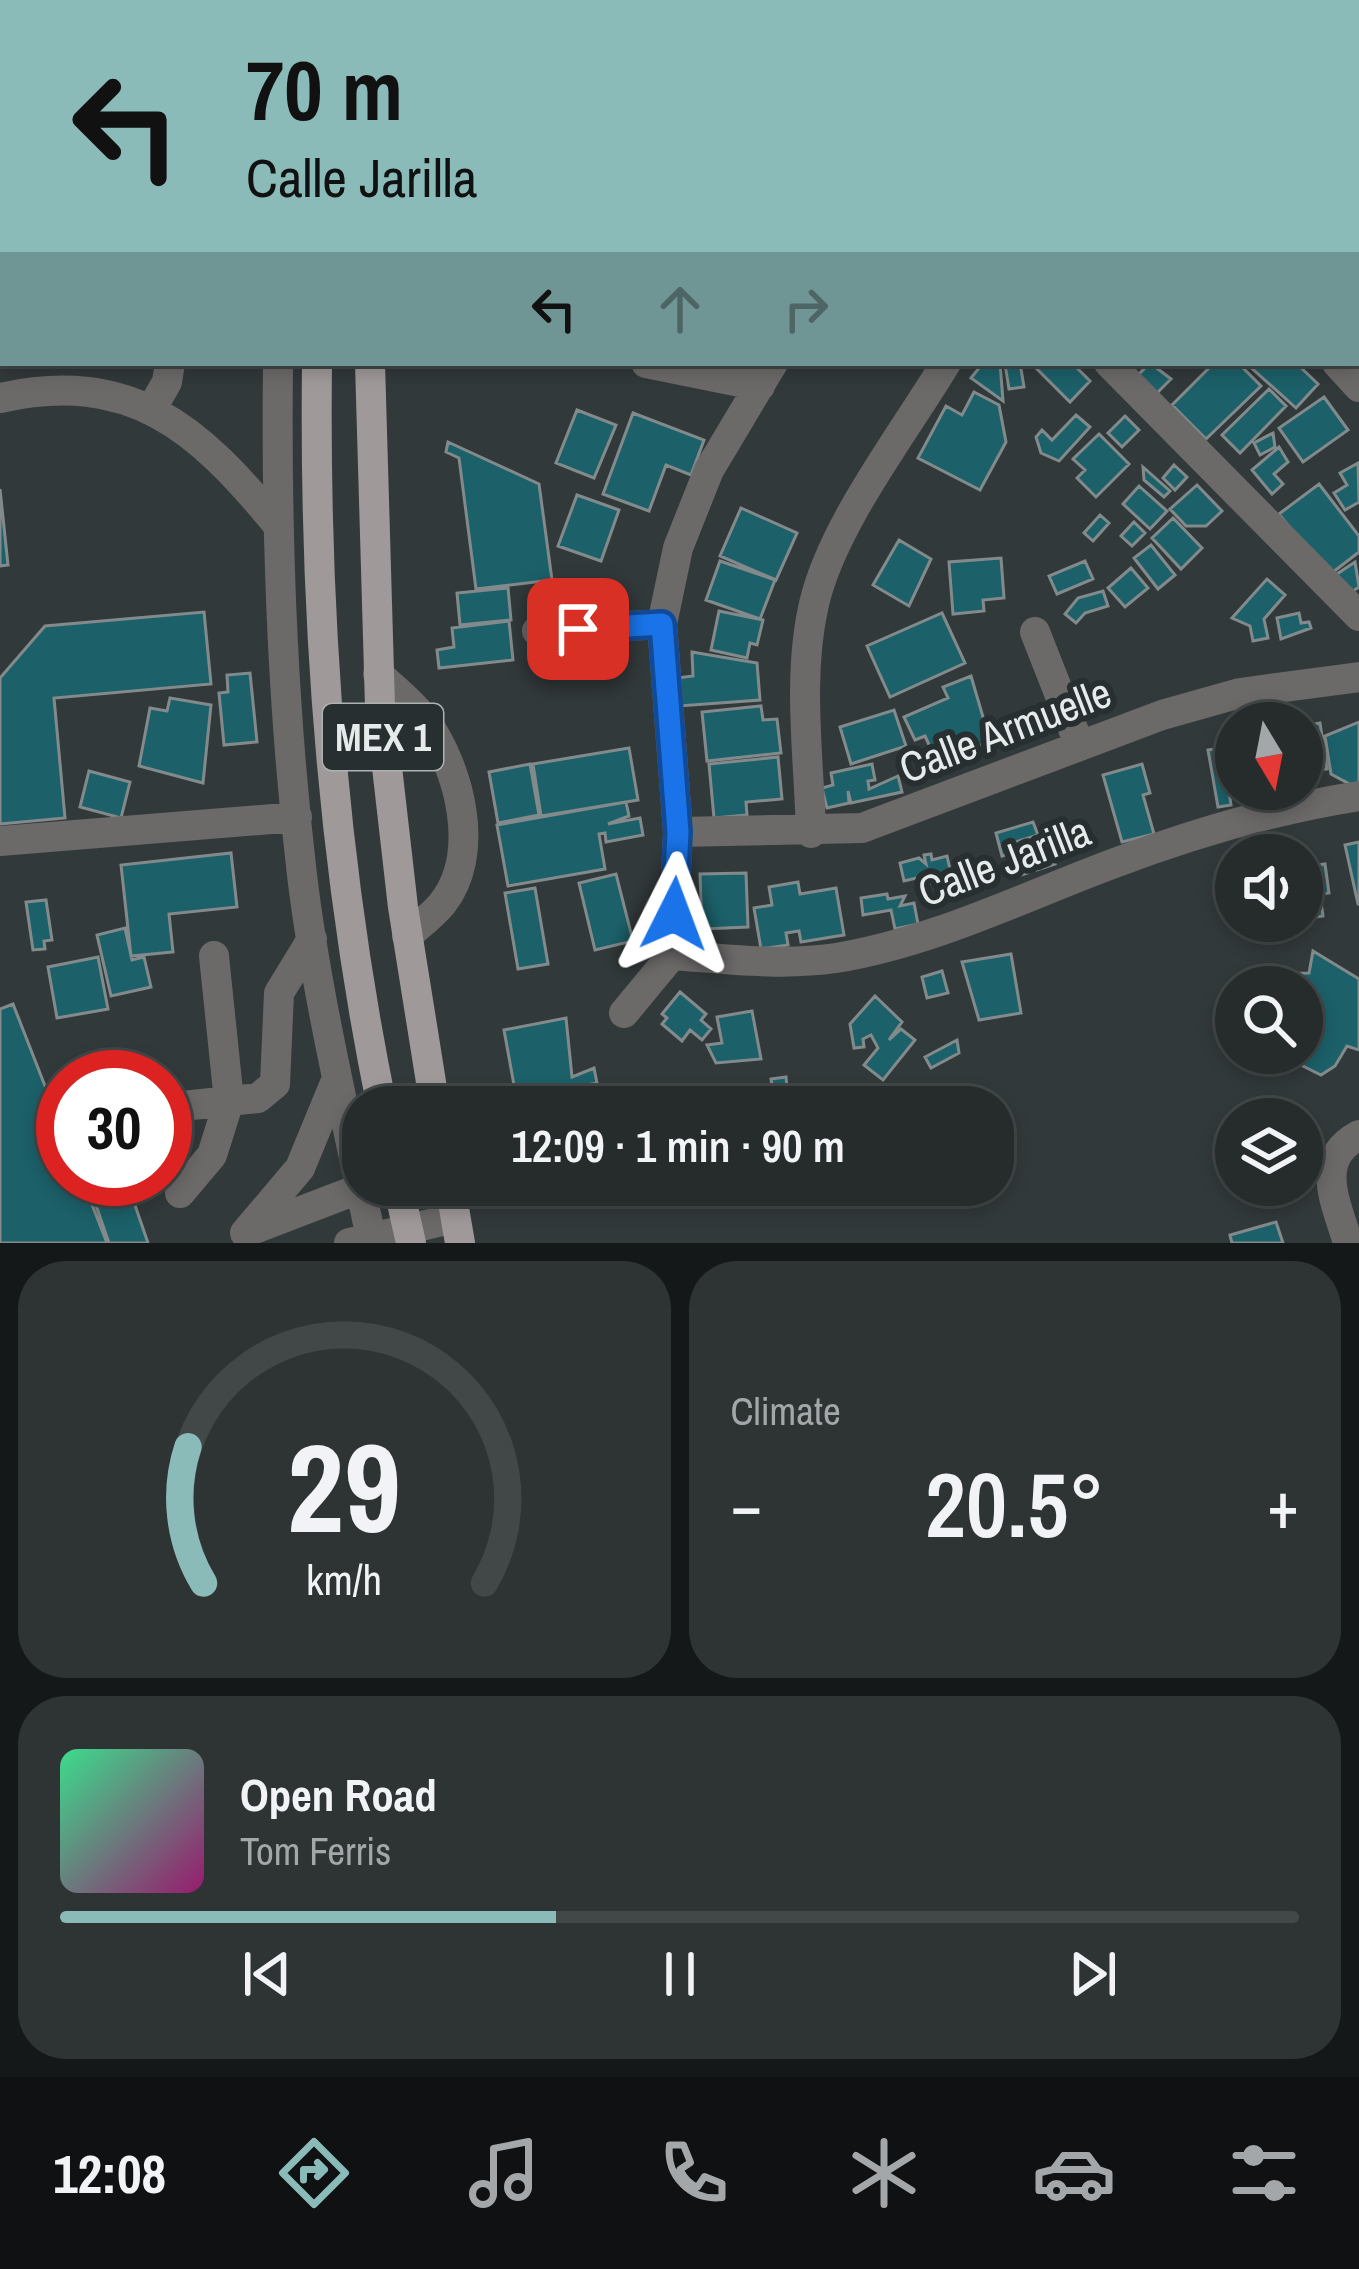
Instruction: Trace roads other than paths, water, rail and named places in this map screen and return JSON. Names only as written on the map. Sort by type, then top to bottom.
[{"type":"main road","name":"MEX 1","points":[[316,366],[316,507],[330,730],[358,974],[378,1086]]},
{"type":"main road","name":"MEX 1","points":[[375,368],[378,674],[407,936],[432,1086]]},
{"type":"street","points":[[152,408],[167,382],[170,366]]},
{"type":"street","points":[[278,366],[276,524],[297,817],[312,939],[342,1108]]},
{"type":"street","points":[[624,1013],[672,955],[678,832],[662,624],[677,548],[709,470],[767,375],[676,366]]},
{"type":"street","points":[[811,833],[806,646],[814,599],[838,541],[944,366]]},
{"type":"street","points":[[1112,366],[1359,616]]},
{"type":"street","points":[[0,398],[68,389],[123,396],[152,408],[219,459],[276,524]]},
{"type":"street","points":[[536,632],[662,624]]},
{"type":"street","points":[[1035,632],[1079,744]]},
{"type":"street","points":[[378,674],[425,721],[457,789],[463,828],[465,855],[444,902],[407,936]]},
{"type":"street","name":"Calle Armuelle","points":[[678,832],[811,833],[862,828],[1079,744],[1240,693],[1359,677]]},
{"type":"street","name":"Calle Jarilla","points":[[672,955],[763,961],[834,958],[925,937],[1116,862],[1240,822],[1359,796]]},
{"type":"street","points":[[0,841],[297,817]]},
{"type":"street","points":[[192,1105],[258,1098],[275,1084],[279,993],[312,939]]},
{"type":"street","points":[[192,1179],[212,1155],[229,1101],[214,956]]},
{"type":"street","points":[[237,1238],[300,1168],[335,1083]]},
{"type":"street","points":[[1348,1243],[1329,1167],[1337,1149],[1359,1136]]},
{"type":"street","points":[[237,1238],[342,1195]]},
{"type":"street","points":[[364,1206],[364,1241],[458,1230]]}]
